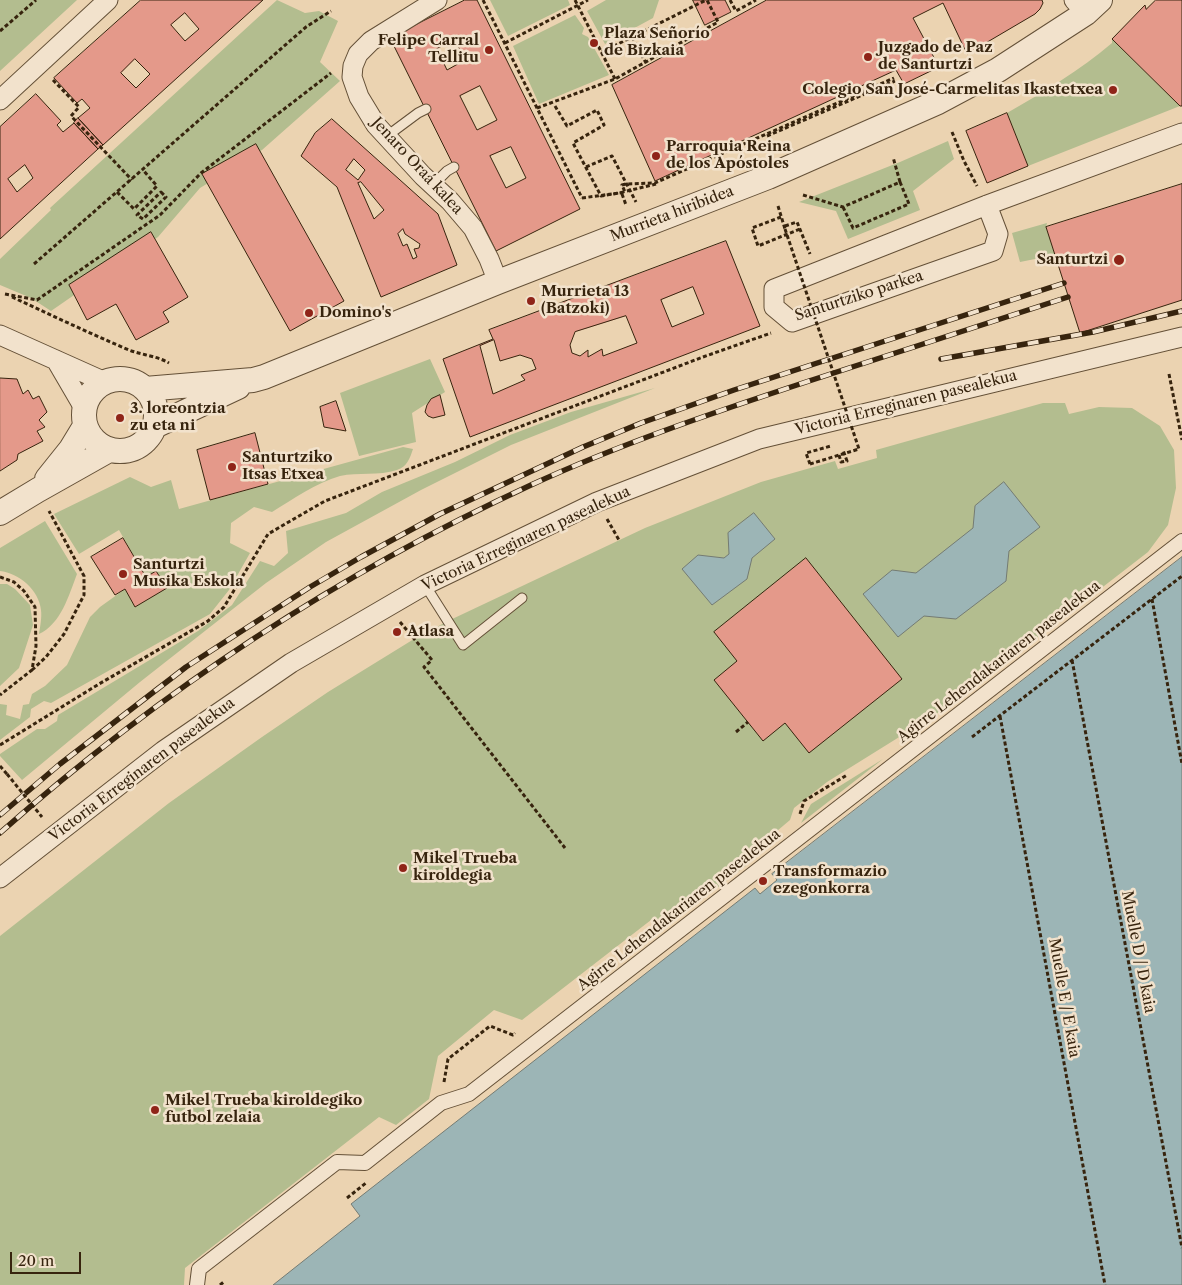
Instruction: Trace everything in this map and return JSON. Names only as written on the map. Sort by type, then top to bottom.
[{"type":"street","points":[[0,100],[108,0]]},
{"type":"street","name":"Jenaro Oraá kalea","points":[[437,0],[371,41],[358,54],[353,66],[352,77],[359,97],[376,125],[450,201],[473,228],[492,265],[498,282]]},
{"type":"street","name":"Murrieta hiribidea","points":[[155,426],[253,380],[768,177],[938,102],[998,70],[1087,4]]},
{"type":"street","name":"Santurtziko parkea","points":[[984,199],[998,234],[992,251],[792,322],[774,307],[774,289],[984,199],[1182,133]]},
{"type":"street","points":[[0,335],[105,382]]},
{"type":"street","name":"Victoria Erreginaren pasealekua","points":[[0,878],[163,751],[291,663],[425,585],[597,502],[759,439],[1182,337]]},
{"type":"street","points":[[38,490],[71,450],[85,417],[88,399],[95,389],[105,382],[126,379],[137,383],[152,397],[156,406],[157,416],[150,436],[132,450],[120,452],[108,450],[100,446],[90,436],[85,417],[56,360]]},
{"type":"street","name":"Murrieta hiribidea","points":[[145,389],[253,380]]},
{"type":"street","points":[[0,513],[108,450]]},
{"type":"street","name":"Agirre Lehendakariaren pasealekua","points":[[197,1285],[199,1269],[337,1162],[365,1162],[441,1103],[469,1094],[1182,542]]},
{"type":"lane","points":[[387,136],[426,109]]},
{"type":"lane","points":[[433,185],[454,167]]},
{"type":"lane","points":[[425,585],[463,645],[522,598]]},
{"type":"path","points":[[0,31],[36,0]]},
{"type":"path","points":[[484,0],[582,198],[621,194],[656,184],[895,80],[655,182],[622,185],[624,192],[621,194]]},
{"type":"path","points":[[575,0],[615,79]]},
{"type":"path","points":[[505,43],[588,0]]},
{"type":"path","points":[[537,108],[615,79],[718,22],[707,0],[602,52]]},
{"type":"path","points":[[730,0],[736,11],[756,0]]},
{"type":"path","points":[[34,264],[306,27],[331,11]]},
{"type":"path","points":[[632,37],[646,62]]},
{"type":"path","points":[[6,294],[38,300],[160,214],[200,173],[335,69]]},
{"type":"path","points":[[47,74],[79,107],[71,116],[132,180]]},
{"type":"path","points":[[555,106],[567,126],[597,110],[604,125],[573,142],[601,196],[621,194]]},
{"type":"path","points":[[952,132],[964,162],[984,199]]},
{"type":"path","points":[[586,167],[612,156],[636,202]]},
{"type":"path","points":[[843,207],[853,228],[909,204],[893,157]]},
{"type":"path","points":[[117,192],[134,208],[157,186],[143,170]]},
{"type":"path","points":[[804,195],[843,207],[900,182]]},
{"type":"path","points":[[161,192],[166,197],[143,219],[137,214],[150,204],[161,192]]},
{"type":"path","points":[[621,194],[626,205]]},
{"type":"path","points":[[145,198],[150,204]]},
{"type":"path","points":[[778,206],[859,449],[810,464],[806,453]]},
{"type":"path","points":[[154,209],[160,214]]},
{"type":"path","points":[[781,216],[752,228],[758,246],[800,229]]},
{"type":"path","points":[[785,228],[797,222],[810,255]]},
{"type":"path","points":[[0,291],[84,330],[138,353],[163,360],[171,365]]},
{"type":"path","points":[[0,745],[208,620],[224,607],[268,534],[325,501],[703,357],[774,332]]},
{"type":"path","points":[[1169,374],[1182,440]]},
{"type":"path","points":[[839,455],[841,462],[846,461],[843,450]]},
{"type":"path","points":[[0,696],[46,657],[64,634],[84,595],[84,576],[49,511]]},
{"type":"path","points":[[972,737],[1182,576]]},
{"type":"path","points":[[0,577],[14,582],[24,591],[35,607],[36,646],[32,670]]},
{"type":"path","points":[[1152,599],[1182,764]]},
{"type":"path","points":[[387,606],[432,660],[424,667],[565,848]]},
{"type":"path","name":"Muelle D / D kaia","points":[[1072,660],[1182,1248]]},
{"type":"path","name":"Muelle E / E kaia","points":[[1000,716],[1105,1285]]},
{"type":"path","points":[[736,732],[748,722]]},
{"type":"path","points":[[0,766],[42,817]]},
{"type":"path","points":[[441,1103],[448,1059],[490,1026],[513,1035],[520,1029]]},
{"type":"path","points":[[220,1285],[225,1281]]},
{"type":"green space","points":[[0,0],[77,0],[0,71]]},
{"type":"green space","points":[[277,0],[305,13],[319,11],[338,21],[320,62],[340,81],[262,150],[200,188],[158,237],[51,311],[31,298],[0,285],[0,259],[51,210],[50,208]]},
{"type":"green space","points":[[490,0],[568,0],[570,5],[508,36]]},
{"type":"green space","points":[[606,0],[659,0],[653,18],[605,44],[587,11]]},
{"type":"green space","points":[[575,15],[584,28],[582,34],[588,37],[609,75],[539,104],[513,46]]},
{"type":"green space","points":[[1112,39],[1180,106],[1028,166],[1007,113],[1048,89],[1100,53],[1112,43]]},
{"type":"green space","points":[[948,141],[954,159],[913,191],[920,210],[848,239],[836,211],[799,202],[900,162]]},
{"type":"green space","points":[[1047,223],[1046,227],[1055,255],[1020,262],[1012,233]]},
{"type":"green space","points":[[430,359],[445,392],[412,413],[416,442],[359,456],[340,393]]},
{"type":"green space","points":[[655,388],[511,445],[421,490],[326,542],[266,583],[140,682],[22,780],[0,756],[0,754],[37,729],[45,729],[57,721],[58,715],[198,631],[232,605],[260,561],[274,566],[288,553],[286,531],[346,513],[382,492],[455,462],[510,435],[571,412]]},
{"type":"green space","name":"Mikel Trueba kiroldegia","points":[[1043,403],[1065,403],[1069,414],[1099,407],[1132,408],[1160,426],[1174,450],[1176,488],[1168,525],[1148,552],[949,706],[827,782],[794,808],[790,820],[764,842],[761,854],[660,932],[651,920],[522,1020],[494,1010],[438,1056],[429,1099],[396,1125],[379,1117],[185,1268],[184,1285],[0,1285],[0,936],[169,803],[262,737],[328,692],[414,639],[448,621],[645,528],[761,482],[835,461],[838,469],[877,458],[876,450]]},
{"type":"green space","points":[[403,447],[413,449],[408,462],[400,469],[383,473],[340,476],[313,487],[272,512],[254,507],[231,523],[230,543],[250,553],[229,590],[210,614],[51,703],[44,701],[31,709],[30,717],[0,740],[0,704],[7,705],[6,715],[20,719],[23,705],[29,704],[32,694],[45,686],[67,665],[90,617],[100,607],[125,589],[136,606],[166,588],[156,571],[146,577],[119,530],[79,554],[54,514],[130,477],[151,487],[171,480],[179,509]]},
{"type":"green space","points":[[45,521],[77,574],[59,616],[47,629],[39,634],[41,613],[36,596],[32,589],[21,579],[7,572],[0,571],[0,548]]},
{"type":"green space","points":[[0,584],[7,584],[15,589],[30,605],[33,625],[19,668],[0,686]]},
{"type":"green space","points":[[883,759],[801,823],[811,804]]},
{"type":"water","points":[[1004,482],[1040,527],[1009,551],[1006,581],[956,619],[924,616],[898,637],[863,594],[892,570],[916,573],[973,528],[975,506]]},
{"type":"water","points":[[754,513],[775,539],[752,558],[747,579],[712,605],[682,569],[698,555],[724,558],[729,554],[728,533]]},
{"type":"water","points":[[1182,557],[1182,1285],[273,1285],[360,1216],[351,1204],[755,888],[760,894],[777,880],[772,874]]},
{"type":"building","points":[[141,0],[263,0],[103,145],[78,118],[90,108],[82,99],[77,103],[54,78]],"holes":[[[185,13],[199,29],[185,41],[171,25]],[[135,59],[150,74],[136,88],[121,73]]]},
{"type":"building","points":[[465,0],[477,0],[580,209],[496,251],[390,38]],"holes":[[[455,40],[465,60],[447,70],[437,49]],[[480,86],[497,120],[477,130],[460,96]],[[511,147],[526,178],[506,188],[490,156]]]},
{"type":"building","points":[[693,0],[725,0],[731,12],[705,25]]},
{"type":"building","points":[[767,0],[1042,0],[1043,3],[1035,14],[967,54],[943,3],[913,18],[939,67],[904,84],[896,70],[655,181],[612,85]]},
{"type":"building","points":[[1156,0],[1182,0],[1182,106],[1112,39],[1145,5],[1146,9]]},
{"type":"building","points":[[36,94],[61,121],[57,125],[63,132],[74,123],[98,149],[0,239],[0,127]],"holes":[[[25,165],[33,178],[17,192],[8,179]]]},
{"type":"building","points":[[1007,113],[1028,166],[987,183],[966,131]]},
{"type":"building","points":[[78,118],[103,145],[98,149],[74,123]]},
{"type":"building","points":[[332,119],[438,214],[457,265],[381,297],[337,187],[301,156],[315,133]],"holes":[[[354,159],[365,170],[358,180],[346,170]],[[361,182],[384,210],[374,219],[358,183]],[[403,229],[405,234],[420,244],[419,248],[414,249],[417,257],[413,259],[407,244],[403,246],[398,234]]]},
{"type":"building","points":[[256,144],[344,301],[290,331],[202,174]]},
{"type":"building","name":"Santurtzi","points":[[1182,184],[1182,300],[1080,333],[1046,227]]},
{"type":"building","points":[[151,232],[188,297],[163,312],[169,322],[136,340],[116,304],[87,320],[69,285]]},
{"type":"building","points":[[726,241],[760,326],[470,437],[443,359],[493,339],[489,330]],"holes":[[[693,287],[704,314],[672,327],[661,300]],[[626,316],[637,343],[603,356],[602,349],[588,357],[588,350],[580,356],[572,353],[570,345],[575,332]],[[494,340],[500,361],[520,355],[532,359],[536,369],[521,375],[525,380],[493,394],[480,346]]]},
{"type":"building","points":[[0,378],[17,379],[23,394],[28,390],[33,399],[39,396],[47,412],[39,420],[45,427],[37,431],[43,441],[18,454],[17,460],[0,471]]},
{"type":"building","points":[[440,395],[445,415],[433,418],[428,416],[425,412],[427,405],[431,399]]},
{"type":"building","points":[[336,401],[346,431],[324,427],[320,407]]},
{"type":"building","name":"Santurtziko Itsas Etxea","points":[[255,433],[268,484],[210,500],[197,450]]},
{"type":"building","name":"Santurtzi Musika Eskola","points":[[123,538],[146,577],[156,571],[167,588],[135,607],[125,589],[115,595],[91,557]]},
{"type":"building","points":[[806,558],[902,679],[809,753],[785,723],[763,741],[714,680],[737,661],[714,632]]},
{"type":"railway","points":[[0,815],[60,764],[186,667],[310,587],[440,514],[583,447],[641,423],[734,390],[1064,283]]},
{"type":"railway","points":[[0,833],[61,781],[187,684],[320,597],[389,557],[459,520],[565,470],[668,429],[1068,297]]},
{"type":"railway","points":[[941,359],[1093,332],[1182,311]]},
{"type":"place","name":"Plaza Señorío de Bizkaia","points":[[594,43]]},
{"type":"place","name":"Felipe Carral Tellitu","points":[[489,50]]},
{"type":"place","name":"Juzgado de Paz de Santurtzi","points":[[868,57]]},
{"type":"place","name":"Colegio San José-Carmelitas Ikastetxea","points":[[1113,90]]},
{"type":"place","name":"Parroquia Reina de los Apóstoles","points":[[656,156]]},
{"type":"place","name":"Santurtzi","points":[[1119,260]]},
{"type":"place","name":"Murrieta 13 (Batzoki)","points":[[531,301]]},
{"type":"place","name":"Domino's","points":[[309,313]]},
{"type":"place","name":"3. loreontzia zu eta ni","points":[[120,418]]},
{"type":"place","name":"Santurtziko Itsas Etxea","points":[[232,467]]},
{"type":"place","name":"Santurtzi Musika Eskola","points":[[123,574]]},
{"type":"place","name":"Atlasa","points":[[397,632]]},
{"type":"place","name":"Mikel Trueba kiroldegia","points":[[403,868]]},
{"type":"place","name":"Transformazio ezegonkorra","points":[[763,881]]},
{"type":"place","name":"Mikel Trueba kiroldegiko futbol zelaia","points":[[155,1110]]}]
